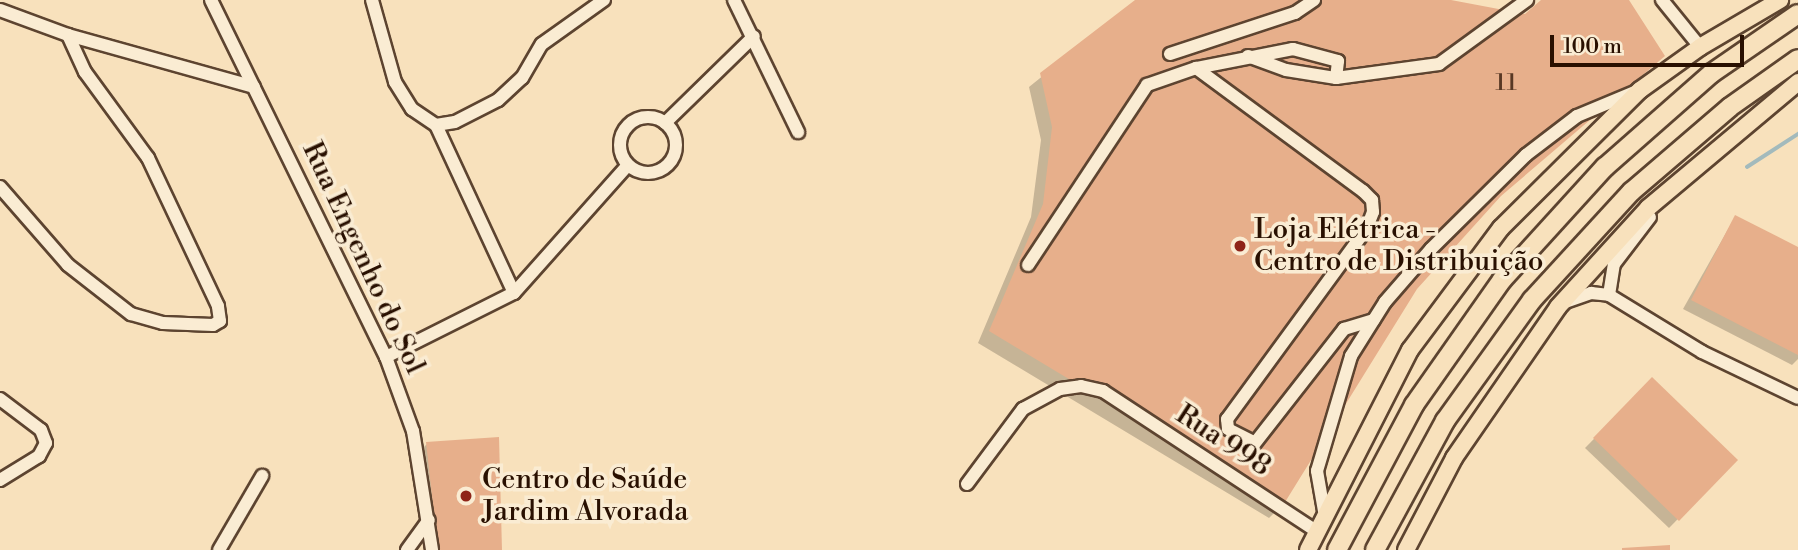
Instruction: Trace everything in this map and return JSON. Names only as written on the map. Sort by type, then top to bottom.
[{"type":"highway","points":[[1336,550],[1414,405],[1502,280],[1605,167],[1712,73],[1798,14]]},
{"type":"highway","points":[[1375,550],[1445,421],[1532,300],[1631,192],[1730,107],[1798,60]]},
{"type":"main road","points":[[1308,550],[1324,511],[1410,350],[1501,229],[1640,90],[1700,47],[1780,0]]},
{"type":"main road","points":[[1406,550],[1454,458],[1558,307],[1648,208],[1696,164],[1798,82]]},
{"type":"street","name":"Rua Engenho do Sol","points":[[211,0],[386,357],[413,431],[432,550]]},
{"type":"street","points":[[372,0],[396,82],[412,109],[436,125],[514,293]]},
{"type":"street","points":[[436,125],[455,122],[498,100],[522,78],[542,44],[604,0]]},
{"type":"street","points":[[734,0],[754,36],[798,132]]},
{"type":"street","points":[[1170,54],[1295,13],[1314,0]]},
{"type":"street","points":[[1246,56],[1286,70],[1336,78],[1439,64],[1527,0]]},
{"type":"street","points":[[1662,0],[1700,47]]},
{"type":"street","points":[[0,10],[68,35],[254,87]]},
{"type":"street","points":[[0,187],[68,265],[131,314],[198,326],[220,321],[218,306],[148,158],[86,72],[68,35]]},
{"type":"street","points":[[665,123],[754,36]]},
{"type":"street","points":[[1028,265],[1147,85],[1196,68],[1246,56],[1293,50],[1338,61],[1336,78]]},
{"type":"street","points":[[1286,70],[1293,50]]},
{"type":"street","points":[[1196,68],[1372,200],[1373,212],[1367,228],[1227,419],[1228,429],[1255,443],[1344,329],[1374,320]]},
{"type":"street","points":[[1324,511],[1317,471],[1352,356],[1374,320],[1431,249],[1526,155],[1577,116],[1640,90]]},
{"type":"street","points":[[647,117],[665,123],[675,139],[667,166],[646,173],[628,166],[620,140],[629,123],[647,117]]},
{"type":"street","points":[[1609,295],[1609,279],[1624,247],[1696,164]]},
{"type":"street","points":[[386,357],[514,293],[628,166]]},
{"type":"street","points":[[1558,307],[1572,296],[1609,295],[1702,352],[1798,398]]},
{"type":"street","name":"Rua 998","points":[[967,484],[1023,409],[1060,389],[1081,386],[1103,391],[1316,531]]},
{"type":"street","points":[[0,399],[41,430],[46,443],[39,456],[0,480]]},
{"type":"street","points":[[219,550],[262,476]]},
{"type":"street","points":[[407,550],[429,520]]},
{"type":"building","name":"Loja Elétrica - Centro de Distribuição","points":[[1135,0],[1451,0],[1525,14],[1541,0],[1629,0],[1665,56],[1501,196],[1417,289],[1282,507],[989,331],[1043,204],[1052,127],[1040,73]]},
{"type":"building","points":[[1735,215],[1798,247],[1798,355],[1691,300]]},
{"type":"building","points":[[1652,377],[1738,460],[1679,521],[1593,438]]},
{"type":"building","name":"Centro de Saúde Jardim Alvorada","points":[[499,437],[502,550],[438,550],[426,442]]},
{"type":"building","points":[[1670,545],[1670,550],[1622,550],[1622,548]]},
{"type":"waterway","points":[[1747,167],[1798,134]]},
{"type":"place","name":"Loja Elétrica - Centro de Distribuição","points":[[1240,246]]},
{"type":"place","name":"Centro de Saúde Jardim Alvorada","points":[[466,496]]}]
